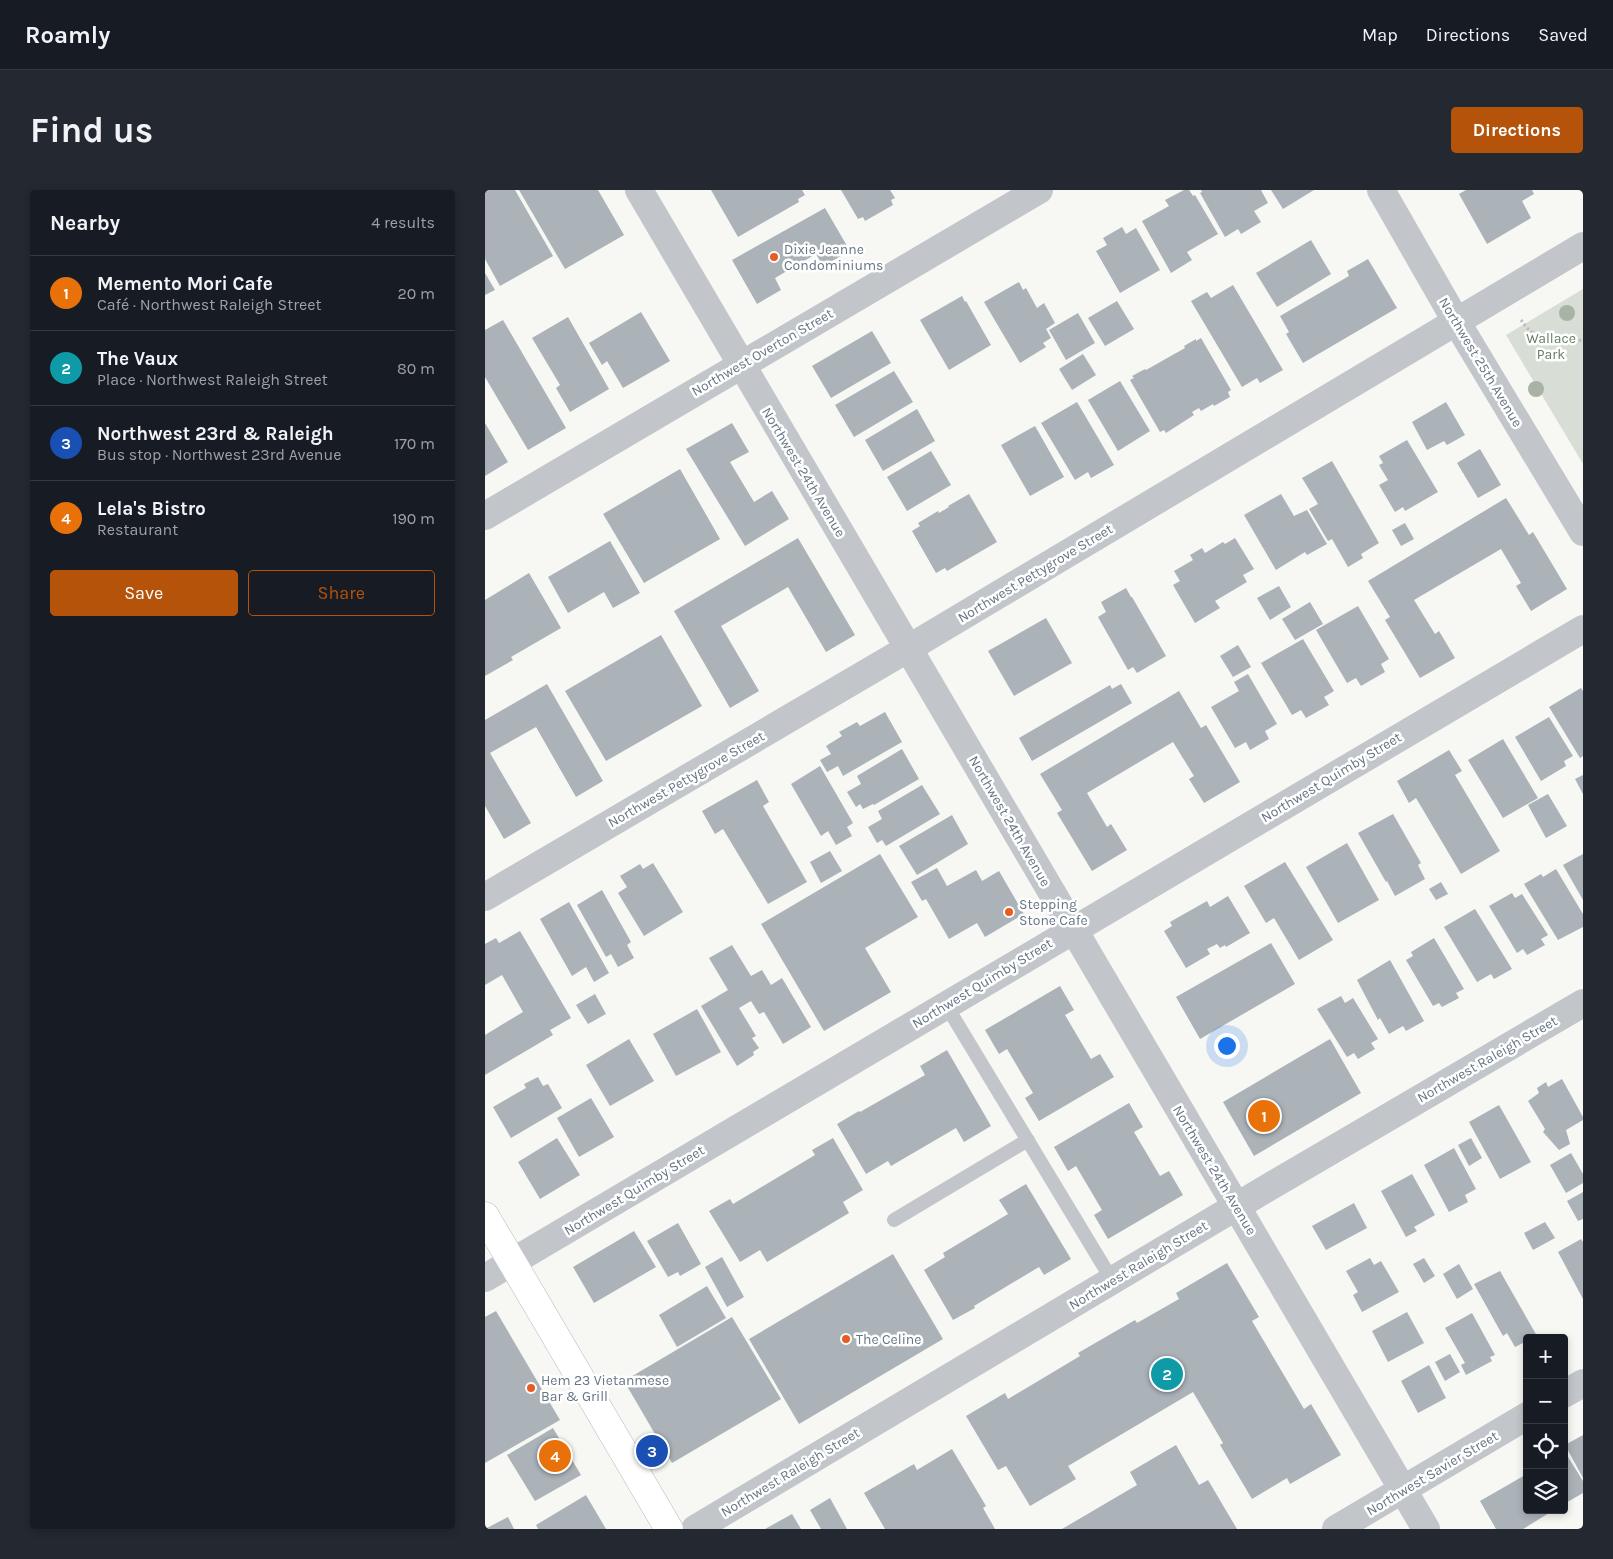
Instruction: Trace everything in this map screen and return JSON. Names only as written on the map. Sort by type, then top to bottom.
[{"type":"main road","points":[[485,1216],[669,1529]]},
{"type":"street","name":"Northwest 24th Avenue","points":[[639,190],[740,365],[909,648],[1426,1529]]},
{"type":"street","name":"Northwest Overton Street","points":[[485,516],[1039,190]]},
{"type":"street","name":"Northwest 25th Avenue","points":[[1381,190],[1456,321],[1583,532]]},
{"type":"street","name":"Northwest Pettygrove Street","points":[[486,894],[909,648],[1583,246]]},
{"type":"street","name":"Northwest Quimby Street","points":[[485,1278],[1583,628]]},
{"type":"street","name":"Northwest Raleigh Street","points":[[695,1529],[1112,1280],[1583,1003]]},
{"type":"street","points":[[1568,1392],[1583,1383]]},
{"type":"street","name":"Northwest Savier Street","points":[[1336,1529],[1523,1418]]},
{"type":"lane","points":[[946,1005],[1112,1280]]},
{"type":"lane","points":[[894,1220],[1028,1140]]},
{"type":"path","points":[[1521,320],[1530,331],[1540,337],[1565,342],[1578,342],[1583,339]]},
{"type":"green space","name":"Wallace Park","points":[[1583,289],[1583,464],[1506,335]]},
{"type":"building","points":[[485,190],[515,190],[553,256],[500,286],[485,259]]},
{"type":"building","points":[[519,190],[598,190],[624,235],[565,269]]},
{"type":"building","points":[[711,190],[802,190],[805,195],[798,199],[799,202],[738,237]]},
{"type":"building","points":[[841,190],[890,190],[895,198],[891,200],[893,205],[865,221],[863,217],[858,219]]},
{"type":"building","points":[[1184,190],[1189,190],[1193,196],[1195,195],[1218,234],[1187,252],[1192,260],[1171,273],[1142,221],[1169,206],[1165,200]]},
{"type":"building","points":[[1201,190],[1261,190],[1268,203],[1254,211],[1261,222],[1241,234],[1238,229],[1225,237],[1200,193],[1202,192]]},
{"type":"building","points":[[1271,190],[1314,190],[1283,209]]},
{"type":"building","points":[[1466,190],[1532,190],[1534,194],[1522,201],[1531,218],[1487,244],[1459,194]]},
{"type":"building","name":"Dixie Jeanne Condominiums","points":[[825,208],[850,251],[823,266],[816,254],[775,278],[781,290],[757,304],[732,260]]},
{"type":"building","points":[[1122,227],[1126,234],[1136,228],[1160,270],[1120,293],[1096,251],[1107,245],[1103,238]]},
{"type":"building","points":[[1311,240],[1331,274],[1277,307],[1256,273]]},
{"type":"building","points":[[1368,259],[1397,308],[1303,363],[1286,334],[1289,332],[1280,316],[1349,276],[1347,271]]},
{"type":"building","points":[[485,273],[495,290],[485,295]]},
{"type":"building","points":[[1019,282],[1023,290],[1026,288],[1037,308],[1044,303],[1055,323],[1046,329],[1051,338],[1043,343],[1046,347],[1020,363],[984,302]]},
{"type":"building","points":[[1233,285],[1283,370],[1260,383],[1257,378],[1242,387],[1191,301],[1207,292],[1211,298]]},
{"type":"building","points":[[962,296],[991,345],[949,370],[920,320]]},
{"type":"building","points":[[1117,301],[1134,329],[1105,346],[1088,318]]},
{"type":"building","points":[[641,312],[670,361],[623,388],[607,361],[602,365],[589,343]]},
{"type":"building","points":[[1078,313],[1095,343],[1066,360],[1049,330]]},
{"type":"building","points":[[568,317],[609,389],[570,412],[556,388],[560,385],[532,338]]},
{"type":"building","points":[[503,320],[566,428],[528,450],[485,377],[485,330]]},
{"type":"building","points":[[872,331],[891,363],[831,398],[812,366]]},
{"type":"building","points":[[1201,338],[1231,390],[1228,392],[1230,397],[1201,411],[1199,408],[1192,412],[1194,415],[1166,433],[1164,430],[1160,432],[1130,380],[1134,378],[1132,376],[1185,348],[1184,346],[1196,339],[1196,341]]},
{"type":"building","points":[[1083,354],[1096,375],[1072,390],[1059,369]]},
{"type":"building","points":[[894,371],[913,402],[854,437],[835,405]]},
{"type":"building","points":[[1120,381],[1150,431],[1118,451],[1088,400]]},
{"type":"building","points":[[1077,402],[1114,465],[1091,478],[1088,472],[1075,480],[1041,423]]},
{"type":"building","points":[[1446,402],[1465,435],[1447,445],[1444,441],[1427,450],[1412,422]]},
{"type":"building","points":[[917,409],[935,441],[883,471],[865,440]]},
{"type":"building","points":[[485,423],[508,462],[485,476]]},
{"type":"building","points":[[732,423],[749,452],[730,462],[754,502],[772,491],[789,519],[745,546],[686,449]]},
{"type":"building","points":[[1035,426],[1064,477],[1030,496],[1001,445]]},
{"type":"building","points":[[1407,440],[1438,492],[1405,511],[1403,507],[1395,512],[1379,485],[1388,480],[1379,465],[1383,463],[1379,456]]},
{"type":"building","points":[[1480,449],[1501,485],[1478,498],[1457,463]]},
{"type":"building","points":[[931,451],[951,485],[907,511],[887,477]]},
{"type":"building","points":[[1332,461],[1379,543],[1361,554],[1363,558],[1348,567],[1332,539],[1328,541],[1309,509],[1318,504],[1302,478]]},
{"type":"building","points":[[680,469],[720,539],[644,583],[603,514]]},
{"type":"building","points":[[969,494],[997,542],[947,571],[945,568],[936,573],[912,531],[920,526],[918,523],[938,511],[939,513]]},
{"type":"building","points":[[1281,494],[1294,516],[1307,510],[1327,544],[1307,555],[1305,552],[1276,570],[1244,515]]},
{"type":"building","points":[[1506,498],[1529,535],[1533,532],[1567,589],[1531,611],[1516,586],[1521,583],[1501,549],[1414,600],[1435,634],[1439,631],[1455,658],[1420,678],[1385,620],[1390,617],[1368,581]]},
{"type":"building","points":[[1405,523],[1414,539],[1401,546],[1392,530]]},
{"type":"building","points":[[798,538],[855,635],[826,652],[788,587],[721,626],[759,691],[730,708],[674,611]]},
{"type":"building","points":[[1235,538],[1254,569],[1243,575],[1247,582],[1215,601],[1220,608],[1195,623],[1173,585],[1180,581],[1174,571],[1193,560],[1190,555],[1202,548],[1205,553],[1223,542],[1225,544]]},
{"type":"building","points":[[610,541],[640,593],[613,608],[604,592],[568,613],[548,577]]},
{"type":"building","points":[[529,573],[561,628],[511,657],[513,660],[485,676],[485,600]]},
{"type":"building","points":[[1279,586],[1291,607],[1270,620],[1257,598]]},
{"type":"building","points":[[1126,588],[1166,656],[1137,673],[1133,667],[1128,670],[1098,617],[1106,612],[1101,602]]},
{"type":"building","points":[[1310,602],[1323,624],[1295,640],[1282,619]]},
{"type":"building","points":[[1358,606],[1389,659],[1381,664],[1385,672],[1361,686],[1356,678],[1347,683],[1316,630]]},
{"type":"building","points":[[1046,618],[1072,663],[1014,696],[988,651]]},
{"type":"building","points":[[661,635],[702,706],[606,761],[565,691]]},
{"type":"building","points":[[1303,639],[1334,691],[1324,697],[1329,705],[1306,718],[1301,710],[1292,715],[1261,663]]},
{"type":"building","points":[[1238,645],[1251,667],[1233,677],[1220,656]]},
{"type":"building","points":[[1248,674],[1277,724],[1265,731],[1269,739],[1250,750],[1246,742],[1235,748],[1211,707],[1239,691],[1234,682]]},
{"type":"building","points":[[547,684],[603,781],[576,797],[536,727],[490,753],[531,823],[504,839],[485,806],[485,720]]},
{"type":"building","points":[[1121,684],[1132,703],[1032,761],[1019,738],[1110,685],[1112,689]]},
{"type":"building","points":[[1581,688],[1583,691],[1583,756],[1580,758],[1549,707]]},
{"type":"building","points":[[1179,691],[1201,728],[1206,725],[1240,782],[1204,803],[1189,779],[1194,776],[1173,742],[1087,793],[1107,827],[1111,824],[1127,850],[1092,871],[1057,813],[1062,810],[1040,774]]},
{"type":"building","points":[[885,712],[902,742],[843,776],[838,766],[827,772],[820,760],[831,754],[826,746],[842,736],[839,732],[857,722],[860,726]]},
{"type":"building","points":[[1549,717],[1573,756],[1564,761],[1566,766],[1541,781],[1515,737]]},
{"type":"building","points":[[1503,739],[1538,798],[1503,818],[1468,760]]},
{"type":"building","points":[[902,749],[919,779],[874,805],[863,809],[860,804],[856,807],[847,792],[861,784],[857,776]]},
{"type":"building","points":[[1449,750],[1462,771],[1455,775],[1500,851],[1461,874],[1416,798],[1409,803],[1397,781]]},
{"type":"building","points":[[820,766],[853,823],[847,827],[852,836],[836,845],[828,831],[821,836],[791,784]]},
{"type":"building","points":[[1583,775],[1583,794],[1575,779]]},
{"type":"building","points":[[757,780],[769,802],[763,806],[807,882],[768,904],[723,829],[715,834],[702,811]]},
{"type":"building","points":[[922,785],[940,814],[886,846],[882,840],[877,843],[868,827],[882,819],[878,811]]},
{"type":"building","points":[[1548,794],[1567,826],[1546,838],[1528,805]]},
{"type":"building","points":[[1393,814],[1421,863],[1418,865],[1425,879],[1395,896],[1358,833]]},
{"type":"building","points":[[952,815],[968,844],[917,875],[899,846]]},
{"type":"building","points":[[1347,843],[1379,900],[1338,923],[1306,867]]},
{"type":"building","points":[[830,851],[842,871],[821,883],[810,862]]},
{"type":"building","points":[[880,854],[918,917],[865,948],[891,992],[824,1031],[761,924]]},
{"type":"building","points":[[1583,854],[1583,900],[1563,865]]},
{"type":"building","points":[[1285,862],[1333,940],[1299,960],[1274,918],[1266,923],[1244,886]]},
{"type":"building","points":[[653,863],[683,912],[644,936],[618,893],[627,887],[620,876],[640,864],[643,869]]},
{"type":"building","points":[[937,868],[947,886],[976,870],[982,881],[999,871],[1024,914],[985,937],[977,923],[949,939],[926,899],[922,901],[911,882]]},
{"type":"building","points":[[1556,869],[1583,914],[1583,927],[1558,940],[1524,884],[1541,874],[1543,877]]},
{"type":"building","points":[[1441,882],[1448,894],[1436,900],[1429,889]]},
{"type":"building","points":[[602,890],[631,942],[627,945],[634,958],[618,967],[611,954],[606,957],[577,905]]},
{"type":"building","points":[[1512,893],[1515,898],[1522,894],[1548,935],[1541,939],[1545,945],[1527,955],[1523,949],[1517,953],[1489,906]]},
{"type":"building","points":[[1228,896],[1250,933],[1226,947],[1225,945],[1220,948],[1217,944],[1207,949],[1210,954],[1186,968],[1164,931],[1172,926],[1170,922],[1207,901],[1210,907]]},
{"type":"building","points":[[569,902],[609,973],[594,982],[586,967],[572,976],[540,919]]},
{"type":"building","points":[[1475,909],[1512,969],[1494,979],[1491,974],[1477,982],[1444,927]]},
{"type":"building","points":[[520,931],[571,1018],[550,1030],[553,1035],[485,1075],[485,1035],[523,1012],[502,975],[485,985],[485,944],[496,938],[499,943]]},
{"type":"building","points":[[1434,938],[1464,989],[1456,993],[1459,998],[1442,1007],[1439,1003],[1433,1006],[1406,960],[1413,956],[1411,952]]},
{"type":"building","points":[[1271,943],[1295,984],[1200,1039],[1176,997]]},
{"type":"building","points":[[732,945],[751,976],[762,970],[771,985],[782,978],[811,1027],[783,1044],[764,1012],[759,1014],[751,1001],[739,1008],[756,1036],[752,1038],[759,1048],[753,1052],[754,1055],[737,1066],[701,1006],[728,990],[709,958]]},
{"type":"building","points":[[1390,960],[1424,1021],[1406,1031],[1403,1026],[1389,1034],[1380,1018],[1378,1020],[1357,980]]},
{"type":"building","points":[[1060,986],[1074,1010],[1065,1015],[1091,1059],[1100,1054],[1114,1077],[1039,1121],[1025,1098],[1033,1093],[1007,1049],[999,1054],[985,1030]]},
{"type":"building","points":[[595,994],[606,1014],[588,1024],[576,1005]]},
{"type":"building","points":[[1341,996],[1345,1003],[1353,998],[1378,1039],[1371,1043],[1375,1049],[1358,1059],[1354,1053],[1347,1057],[1317,1009]]},
{"type":"building","points":[[697,1009],[721,1052],[676,1076],[653,1034]]},
{"type":"building","points":[[629,1039],[654,1081],[610,1106],[586,1065]]},
{"type":"building","points":[[1330,1039],[1361,1093],[1254,1156],[1223,1102]]},
{"type":"building","points":[[947,1050],[991,1126],[964,1142],[956,1128],[891,1166],[888,1161],[866,1174],[837,1124],[925,1075],[920,1066]]},
{"type":"building","points":[[538,1077],[543,1086],[548,1084],[562,1108],[511,1138],[493,1107],[526,1088],[524,1084]]},
{"type":"building","points":[[1562,1079],[1583,1120],[1566,1130],[1570,1144],[1559,1150],[1543,1132],[1545,1129],[1528,1101],[1539,1093],[1537,1088],[1546,1082],[1548,1087]]},
{"type":"building","points":[[591,1098],[614,1137],[579,1157],[557,1118]]},
{"type":"building","points":[[1129,1103],[1143,1127],[1134,1132],[1160,1176],[1169,1171],[1183,1195],[1108,1239],[1094,1215],[1102,1210],[1076,1166],[1068,1171],[1054,1147]]},
{"type":"building","points":[[1499,1105],[1531,1162],[1500,1179],[1469,1122]]},
{"type":"building","points":[[557,1138],[580,1175],[540,1199],[518,1162]]},
{"type":"building","points":[[833,1138],[863,1190],[843,1202],[849,1213],[767,1262],[760,1250],[740,1262],[709,1211],[730,1199],[733,1204],[815,1155],[812,1150]]},
{"type":"building","points":[[1471,1138],[1482,1158],[1469,1166],[1458,1145]]},
{"type":"building","points":[[1454,1148],[1476,1189],[1465,1195],[1468,1202],[1449,1212],[1424,1165]]},
{"type":"building","points":[[1571,1153],[1583,1174],[1583,1183],[1566,1193],[1550,1165]]},
{"type":"building","points":[[1412,1174],[1435,1215],[1414,1227],[1417,1231],[1406,1237],[1381,1191]]},
{"type":"building","points":[[1026,1184],[1071,1259],[1044,1275],[1039,1267],[953,1320],[924,1270],[945,1257],[943,1253],[1008,1214],[999,1200]]},
{"type":"building","points":[[1583,1192],[1583,1219],[1578,1221],[1567,1201]]},
{"type":"building","points":[[1354,1203],[1367,1228],[1326,1250],[1312,1226]]},
{"type":"building","points":[[1545,1222],[1555,1238],[1533,1250],[1524,1233]]},
{"type":"building","points":[[678,1223],[701,1264],[680,1276],[678,1272],[668,1277],[647,1241]]},
{"type":"building","points":[[634,1231],[656,1267],[594,1303],[573,1267]]},
{"type":"building","points":[[1581,1239],[1583,1242],[1583,1299],[1558,1252]]},
{"type":"building","name":"The Celine","points":[[893,1254],[943,1339],[799,1424],[749,1339]]},
{"type":"building","points":[[722,1257],[744,1297],[727,1307],[705,1267]]},
{"type":"building","points":[[1370,1258],[1374,1265],[1381,1261],[1399,1292],[1362,1312],[1353,1295],[1358,1292],[1346,1271]]},
{"type":"building","points":[[1424,1258],[1435,1276],[1424,1283],[1413,1264]]},
{"type":"building","points":[[1227,1263],[1259,1317],[1252,1321],[1304,1409],[1311,1404],[1341,1455],[1290,1484],[1287,1478],[1252,1499],[1220,1445],[1223,1443],[1193,1392],[1068,1466],[1076,1479],[1030,1506],[1006,1466],[998,1470],[966,1416],[1005,1393],[1008,1399],[1080,1356],[1078,1353],[1135,1320],[1137,1323],[1179,1299],[1176,1293]]},
{"type":"building","points":[[1459,1264],[1473,1289],[1457,1299],[1443,1274]]},
{"type":"building","points":[[1500,1271],[1536,1334],[1523,1334],[1523,1343],[1515,1347],[1507,1333],[1503,1336],[1474,1284]]},
{"type":"building","points":[[707,1286],[726,1318],[677,1347],[659,1315]]},
{"type":"building","points":[[496,1311],[560,1420],[485,1463],[485,1317]]},
{"type":"building","points":[[1407,1312],[1424,1343],[1388,1362],[1372,1331]]},
{"type":"building","points":[[1472,1313],[1495,1355],[1490,1357],[1492,1361],[1466,1375],[1461,1365],[1465,1363],[1445,1328]]},
{"type":"building","points":[[732,1317],[781,1399],[672,1463],[624,1381]]},
{"type":"building","points":[[1450,1354],[1460,1372],[1445,1381],[1435,1362]]},
{"type":"building","points":[[1429,1365],[1446,1398],[1418,1413],[1401,1381]]},
{"type":"building","points":[[553,1428],[581,1475],[535,1501],[507,1455]]},
{"type":"building","points":[[1583,1435],[1583,1478],[1568,1450],[1568,1443]]},
{"type":"building","points":[[1176,1445],[1199,1485],[1208,1480],[1237,1529],[1062,1529],[1137,1485],[1130,1472]]},
{"type":"building","points":[[952,1449],[986,1506],[983,1508],[995,1529],[885,1529],[864,1493],[914,1464],[917,1470]]},
{"type":"building","points":[[1568,1457],[1583,1481],[1583,1493],[1568,1502]]},
{"type":"building","points":[[1523,1476],[1523,1514],[1547,1514],[1523,1529],[1496,1529],[1480,1501]]},
{"type":"building","points":[[586,1495],[606,1529],[538,1529],[536,1525]]},
{"type":"building","points":[[830,1498],[847,1529],[821,1529],[810,1510]]},
{"type":"building","points":[[792,1514],[801,1529],[765,1529]]},
{"type":"building","points":[[508,1517],[514,1529],[485,1529]]},
{"type":"place","name":"Dixie Jeanne Condominiums","points":[[774,257]]},
{"type":"place","name":"Stepping Stone Cafe","points":[[1009,912]]},
{"type":"place","name":"Memento Mori Cafe","points":[[1264,1116]]},
{"type":"place","name":"The Celine","points":[[846,1339]]},
{"type":"place","name":"The Vaux","points":[[1167,1374]]},
{"type":"place","name":"Hem 23 Vietanmese Bar & Grill","points":[[531,1388]]},
{"type":"place","name":"Northwest 23rd & Raleigh","points":[[652,1451]]},
{"type":"place","name":"Lela's Bistro","points":[[555,1456]]}]
